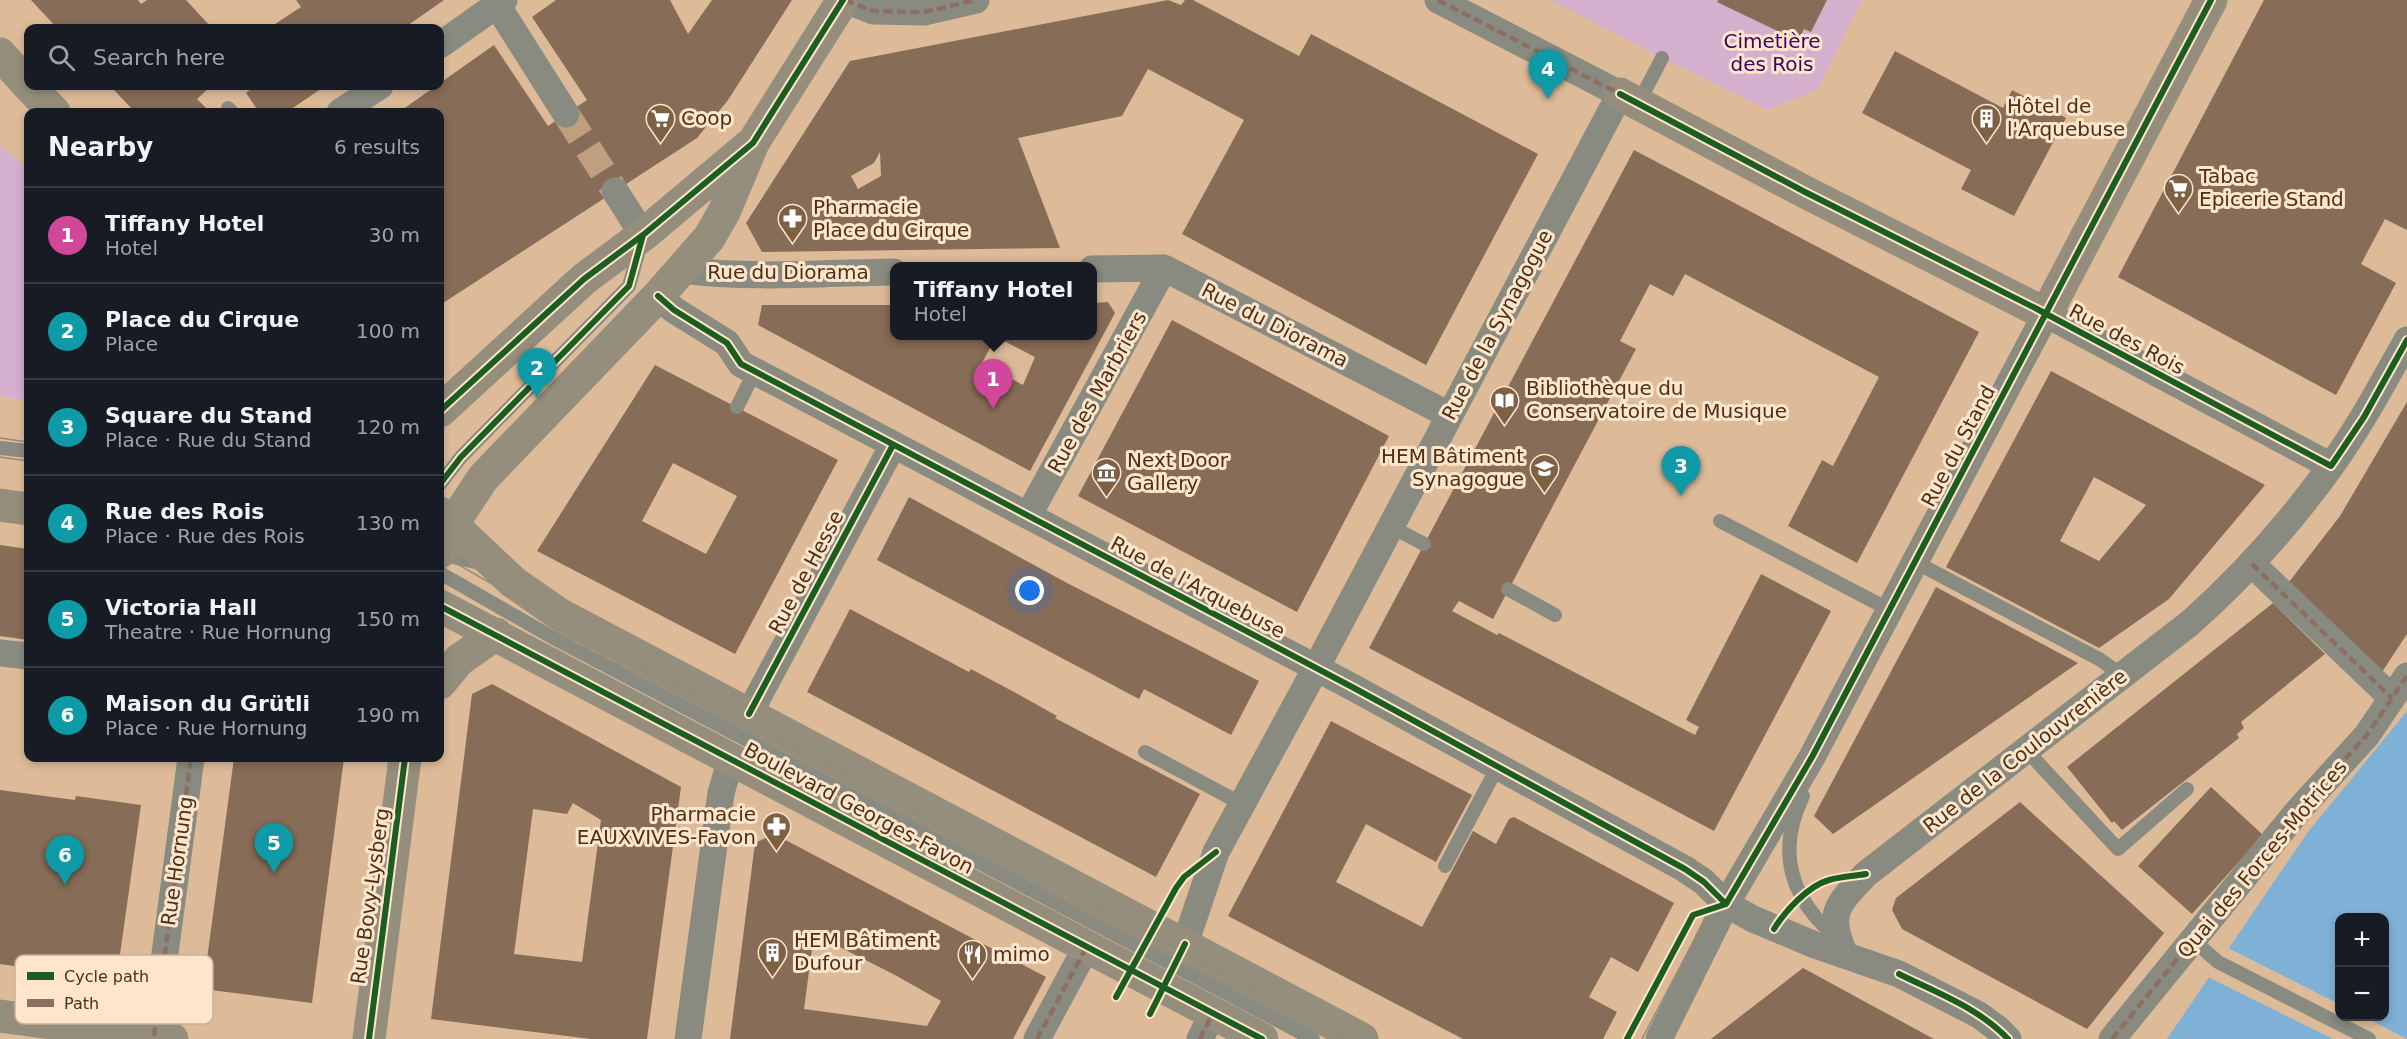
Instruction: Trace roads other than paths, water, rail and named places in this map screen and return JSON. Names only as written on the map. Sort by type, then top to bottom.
[{"type":"street","points":[[444,535],[483,478],[658,296],[709,238],[724,212],[753,143],[844,0],[873,11],[924,12],[976,0]]},
{"type":"street","name":"Rue des Rois","points":[[1438,0],[2046,314],[2331,466]]},
{"type":"street","name":"Rue du Stand","points":[[1659,1039],[1726,904],[1812,757],[2211,0]]},
{"type":"street","points":[[444,42],[500,3],[566,114]]},
{"type":"street","points":[[0,54],[24,77]]},
{"type":"street","points":[[0,85],[24,90]]},
{"type":"street","points":[[26,90],[41,93]]},
{"type":"street","points":[[346,108],[374,90]]},
{"type":"street","name":"Rue de la Synagogue","points":[[1185,944],[1216,852],[1449,415],[1629,99]]},
{"type":"street","points":[[444,407],[584,279],[643,235],[753,143]]},
{"type":"street","points":[[615,191],[643,235]]},
{"type":"street","name":"Rue du Diorama","points":[[1097,269],[1164,268],[1449,415]]},
{"type":"street","name":"Rue des Marbriers","points":[[1028,516],[1164,268]]},
{"type":"street","name":"Rue du Diorama","points":[[682,270],[762,274],[890,272]]},
{"type":"street","name":"Rue de l'Arquebuse","points":[[658,296],[674,310],[728,343],[748,367],[1498,766],[1685,869],[1704,882],[1726,904],[1774,929],[1841,947],[1899,974],[1979,1015],[2008,1039]]},
{"type":"street","name":"Rue de la Coulouvrenière","points":[[1841,947],[1834,927],[1836,911],[1845,896],[1866,874],[2190,623],[2252,564],[2331,466],[2364,417],[2407,340]]},
{"type":"street","name":"Rue de Hesse","points":[[749,714],[893,445]]},
{"type":"street","points":[[0,505],[24,508]]},
{"type":"street","name":"Boulevard Georges-Favon","points":[[444,537],[495,566],[532,598],[559,614],[1362,1039]]},
{"type":"street","points":[[2252,564],[2392,698]]},
{"type":"street","name":"Boulevard Georges-Favon","points":[[444,608],[1087,946],[1206,1026],[1262,1039]]},
{"type":"street","points":[[444,678],[459,660],[496,634]]},
{"type":"street","points":[[0,653],[24,656]]},
{"type":"street","name":"Quai des Forces-Motrices","points":[[2112,1039],[2297,812],[2367,735],[2407,676]]},
{"type":"street","points":[[688,1039],[721,794],[730,759]]},
{"type":"street","name":"Rue Hornung","points":[[171,955],[191,762]]},
{"type":"street","name":"Rue Bovy-Lysberg","points":[[369,1039],[404,762]]},
{"type":"street","points":[[1037,1039],[1087,946]]},
{"type":"street","points":[[0,1016],[15,1018]]},
{"type":"street","points":[[59,1024],[163,1038]]},
{"type":"lane","points":[[1629,99],[1662,58]]},
{"type":"lane","points":[[444,479],[468,450],[629,286],[643,235]]},
{"type":"lane","points":[[737,407],[748,367]]},
{"type":"lane","points":[[0,448],[24,451]]},
{"type":"lane","points":[[1720,521],[1890,610]]},
{"type":"lane","points":[[1389,526],[1424,544]]},
{"type":"lane","points":[[1915,562],[2098,659],[2122,675]]},
{"type":"lane","points":[[444,575],[550,636],[1313,1039]]},
{"type":"lane","points":[[1508,589],[1555,615]]},
{"type":"lane","points":[[2027,751],[2118,849],[2187,789]]},
{"type":"lane","points":[[1145,752],[1242,804]]},
{"type":"lane","points":[[1812,757],[1805,791],[1791,829],[1789,849],[1791,868],[1794,883],[1808,911],[1841,947]]},
{"type":"lane","points":[[1444,866],[1498,766]]},
{"type":"lane","points":[[2194,941],[2218,962],[2368,1039]]},
{"type":"water","points":[[2407,711],[2407,1039],[2167,1039],[2308,832]]},
{"type":"tunnel","points":[[566,114],[615,191]]},
{"type":"tram line","points":[[1642,1039],[1703,923],[1747,857],[1784,793],[2200,0]]},
{"type":"tram line","points":[[1805,791],[2221,0]]},
{"type":"tram line","points":[[0,438],[24,441]]},
{"type":"tram line","points":[[0,457],[24,460]]},
{"type":"tram line","points":[[444,556],[558,622],[1347,1039]]},
{"type":"place","name":"Rue des Rois","points":[[1548,99]]},
{"type":"place","name":"Coop","points":[[660,144]]},
{"type":"place","name":"Hôtel de l'Arquebuse","points":[[1986,144]]},
{"type":"place","name":"Tabac Epicerie Stand","points":[[2178,214]]},
{"type":"place","name":"Pharmacie Place du Cirque","points":[[792,244]]},
{"type":"place","name":"Place du Cirque","points":[[537,398]]},
{"type":"place","name":"Tiffany Hotel","points":[[993,409]]},
{"type":"place","name":"Bibliothèque du Conservatoire de Musique","points":[[1505,426]]},
{"type":"place","name":"HEM Bâtiment Synagogue","points":[[1545,494]]},
{"type":"place","name":"Square du Stand","points":[[1681,496]]},
{"type":"place","name":"Next Door Gallery","points":[[1106,498]]},
{"type":"place","name":"Pharmacie EAUXVIVES-Favon","points":[[777,852]]},
{"type":"place","name":"Victoria Hall","points":[[274,873]]},
{"type":"place","name":"Maison du Grütli","points":[[65,885]]},
{"type":"place","name":"HEM Bâtiment Dufour","points":[[773,978]]},
{"type":"place","name":"mimo","points":[[972,980]]},
{"type":"park label","name":"Cimetière des Rois","points":[[1772,52]]}]
